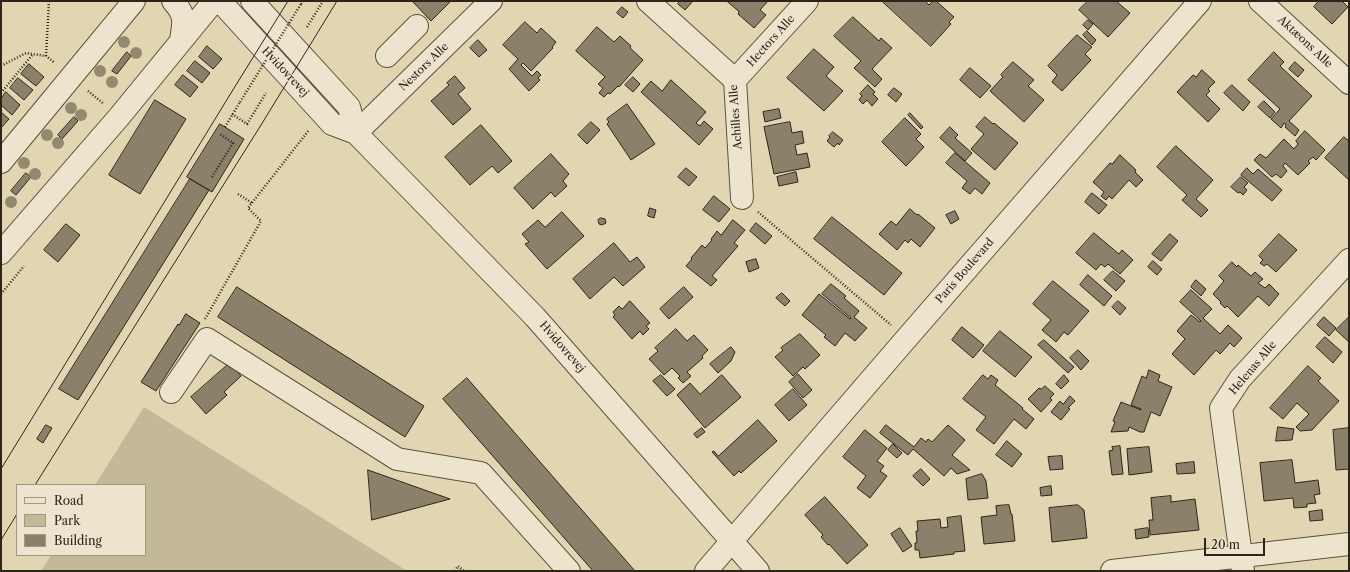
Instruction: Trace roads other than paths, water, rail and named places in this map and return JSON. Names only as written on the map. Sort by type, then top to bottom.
[{"type":"street","points":[[1,162],[134,1]]},
{"type":"street","points":[[173,1],[181,10],[183,25],[181,40]]},
{"type":"street","points":[[1,253],[119,117],[214,1]]},
{"type":"street","name":"Hvidovrevej","points":[[220,1],[332,124],[356,133],[535,317],[758,571]]},
{"type":"street","name":"Hvidovrevej","points":[[252,1],[348,107],[356,133]]},
{"type":"street","name":"Nestors Alle","points":[[356,133],[491,1]]},
{"type":"street","name":"Achilles Alle","points":[[648,1],[735,80],[742,198]]},
{"type":"street","name":"Hectors Alle","points":[[735,80],[807,1]]},
{"type":"street","name":"Paris Boulevard","points":[[706,571],[1200,1]]},
{"type":"street","name":"Aktæons Alle","points":[[1260,1],[1349,83]]},
{"type":"street","points":[[387,56],[410,32],[429,62]]},
{"type":"street","name":"Helenas Alle","points":[[1242,564],[1221,408],[1240,379],[1349,260]]},
{"type":"street","points":[[171,392],[207,339],[397,459],[480,473],[569,571]]},
{"type":"street","points":[[1112,571],[1242,564],[1349,544]]},
{"type":"tram line","points":[[1,469],[288,1]]},
{"type":"tram line","points":[[36,484],[337,1]]},
{"type":"tram line","points":[[1,540],[16,516]]}]
